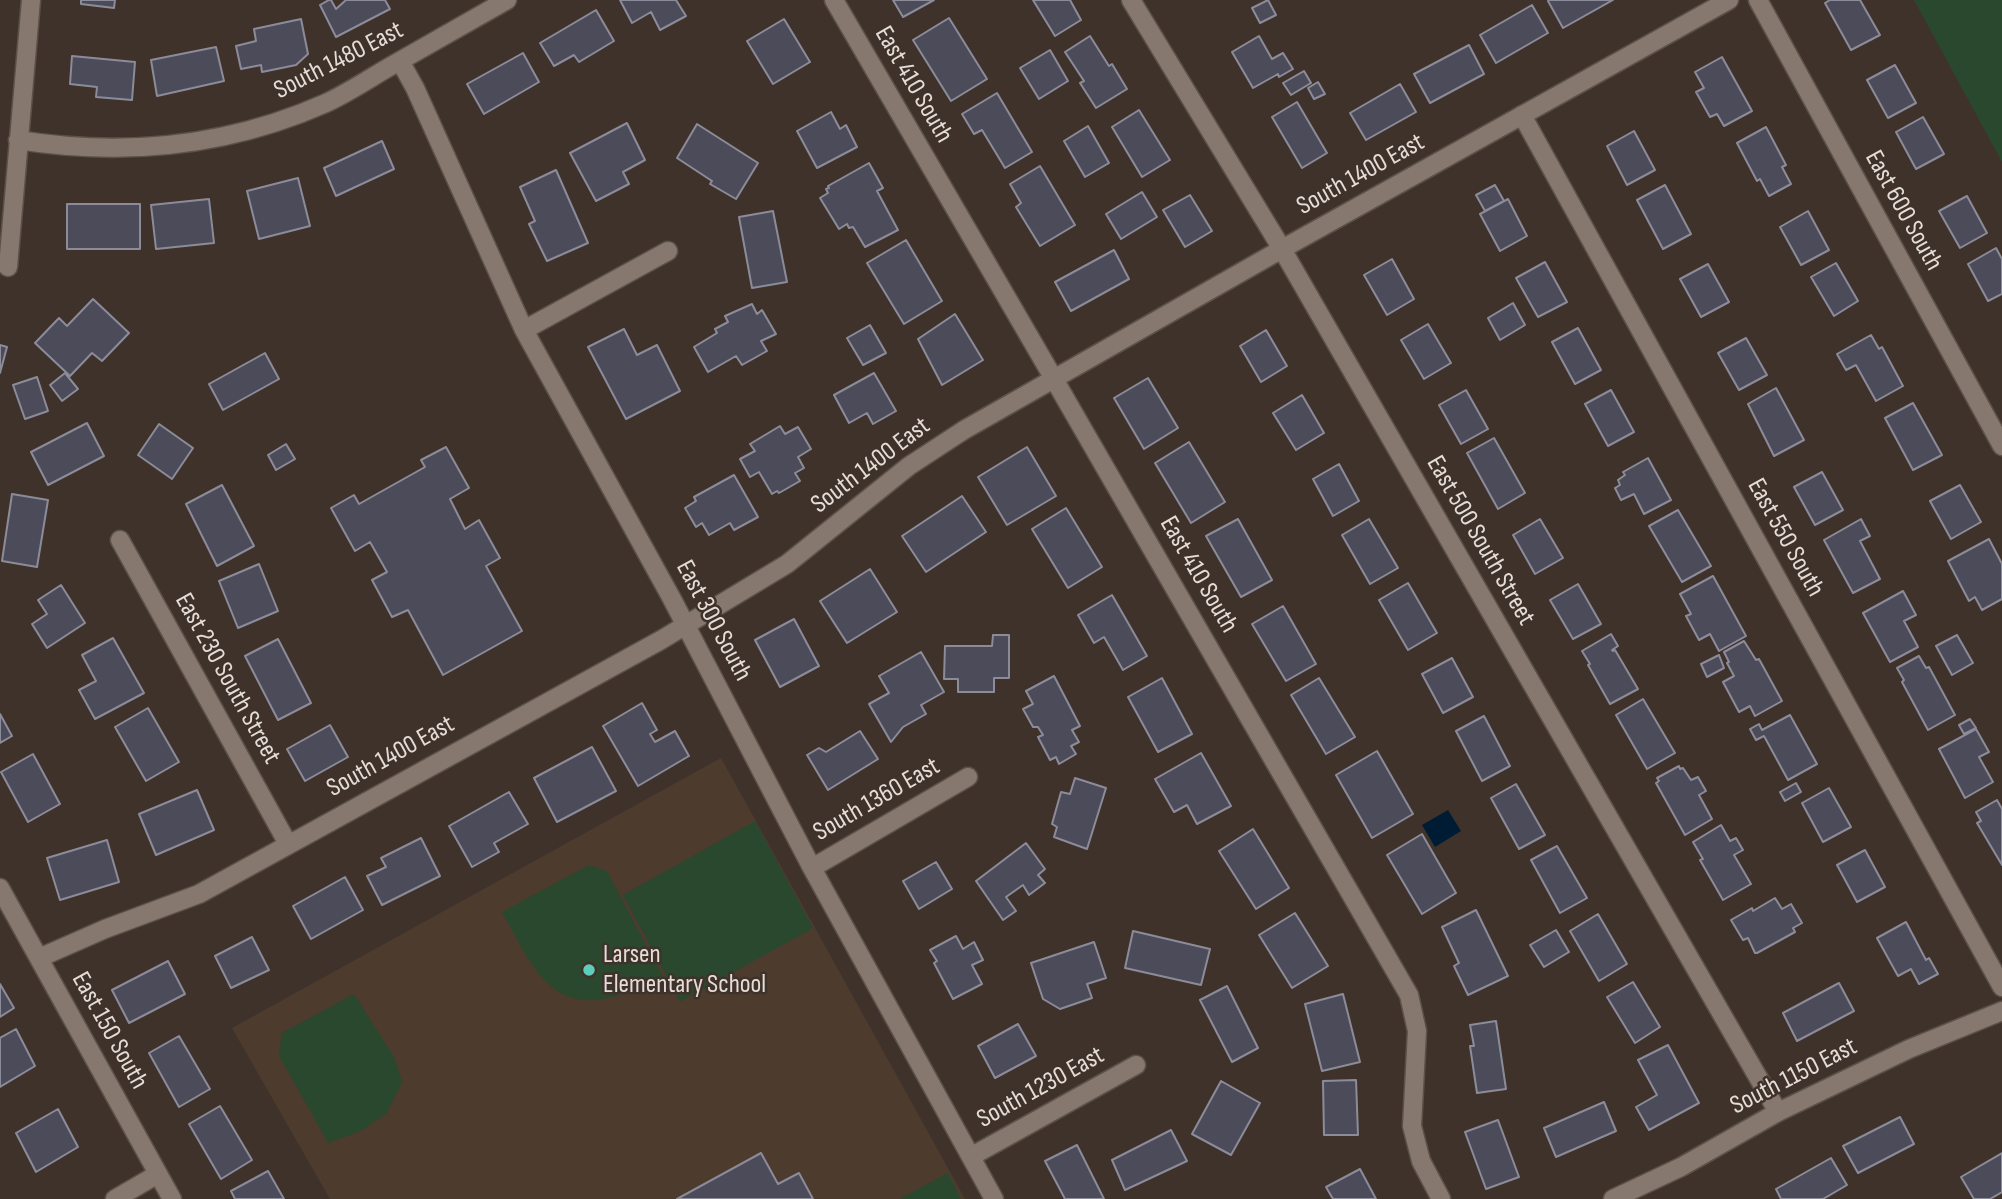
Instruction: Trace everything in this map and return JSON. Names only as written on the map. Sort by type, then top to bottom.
[{"type":"street","points":[[8,267],[31,0]]},
{"type":"street","name":"South 1480 East","points":[[19,140],[130,149],[163,147],[242,133],[328,102],[507,0]]},
{"type":"street","name":"East 410 South","points":[[834,0],[1409,995],[1417,1031],[1412,1126],[1420,1161],[1441,1199]]},
{"type":"street","name":"East 500 South Street","points":[[1131,0],[1282,249],[1778,1112]]},
{"type":"street","name":"South 1400 East","points":[[39,958],[105,929],[199,894],[685,626],[787,564],[909,466],[964,430],[1729,0]]},
{"type":"street","name":"East 600 South","points":[[1758,0],[2002,446]]},
{"type":"street","name":"East 300 South","points":[[400,61],[415,88],[524,330],[673,599],[812,868],[994,1199]]},
{"type":"street","name":"East 550 South","points":[[1522,115],[2002,987]]},
{"type":"street","points":[[524,330],[668,251]]},
{"type":"street","name":"East 230 South Street","points":[[120,540],[288,844]]},
{"type":"street","name":"South 1360 East","points":[[812,868],[968,777]]},
{"type":"street","name":"East 150 South","points":[[0,888],[172,1199]]},
{"type":"street","name":"South 1150 East","points":[[1613,1199],[1681,1167],[1778,1112],[1909,1049],[2002,1010]]},
{"type":"street","name":"South 1230 East","points":[[972,1156],[1136,1065]]},
{"type":"street","points":[[114,1199],[158,1174]]},
{"type":"shaded area","name":"Larsen Elementary School","points":[[721,758],[965,1199],[330,1199],[232,1028]]},
{"type":"green space","points":[[1914,0],[2002,0],[2002,162]]},
{"type":"green space","points":[[755,821],[813,928],[680,1002],[623,895]]},
{"type":"green space","points":[[589,865],[607,871],[663,977],[625,993],[590,1000],[571,998],[556,990],[543,978],[521,947],[502,912]]},
{"type":"green space","points":[[354,994],[394,1057],[402,1082],[387,1113],[361,1131],[328,1143],[279,1056],[282,1033]]},
{"type":"green space","points":[[948,1173],[961,1199],[901,1199],[901,1198]]},
{"type":"water","points":[[1448,810],[1461,831],[1435,847],[1422,825]]},
{"type":"building","points":[[81,0],[115,0],[114,8],[81,4]]},
{"type":"building","points":[[329,0],[336,9],[346,0],[385,0],[390,9],[336,37],[320,5]]},
{"type":"building","points":[[620,0],[676,0],[686,16],[660,30],[651,12],[632,23]]},
{"type":"building","points":[[893,0],[934,0],[903,17]]},
{"type":"building","points":[[1033,0],[1070,0],[1081,20],[1055,36]]},
{"type":"building","points":[[1268,0],[1276,15],[1260,23],[1252,8]]},
{"type":"building","points":[[1549,0],[1613,0],[1563,28],[1548,1]]},
{"type":"building","points":[[1830,0],[1860,0],[1880,35],[1851,50],[1825,3]]},
{"type":"building","points":[[1532,5],[1548,33],[1496,63],[1480,35]]},
{"type":"building","points":[[596,10],[614,41],[579,62],[574,55],[554,66],[540,43]]},
{"type":"building","points":[[949,18],[987,79],[951,101],[913,40]]},
{"type":"building","points":[[301,19],[308,54],[296,65],[262,72],[261,65],[241,69],[236,46],[256,41],[254,29]]},
{"type":"building","points":[[784,19],[810,62],[773,84],[747,41]]},
{"type":"building","points":[[1090,36],[1127,89],[1096,108],[1080,83],[1084,81],[1065,52]]},
{"type":"building","points":[[1259,36],[1272,59],[1283,53],[1293,69],[1253,88],[1232,52]]},
{"type":"building","points":[[1469,45],[1484,74],[1430,103],[1414,74]]},
{"type":"building","points":[[216,47],[224,81],[157,96],[151,60]]},
{"type":"building","points":[[1050,50],[1068,81],[1039,99],[1020,68]]},
{"type":"building","points":[[523,53],[539,82],[484,114],[467,84]]},
{"type":"building","points":[[72,56],[135,62],[132,100],[96,97],[97,87],[70,84]]},
{"type":"building","points":[[1722,57],[1752,111],[1724,126],[1717,114],[1710,117],[1696,92],[1704,88],[1695,72]]},
{"type":"building","points":[[1895,65],[1916,103],[1888,118],[1867,80]]},
{"type":"building","points":[[1304,71],[1311,83],[1291,95],[1283,83]]},
{"type":"building","points":[[1318,82],[1325,94],[1314,99],[1308,88]]},
{"type":"building","points":[[1400,84],[1416,112],[1366,140],[1350,113]]},
{"type":"building","points":[[997,93],[1032,152],[1005,168],[982,130],[974,134],[962,114]]},
{"type":"building","points":[[1297,102],[1327,153],[1302,168],[1272,117]]},
{"type":"building","points":[[1139,110],[1170,160],[1142,177],[1112,127]]},
{"type":"building","points":[[831,112],[840,129],[846,125],[857,147],[817,168],[797,131]]},
{"type":"building","points":[[1923,117],[1944,154],[1916,169],[1896,132]]},
{"type":"building","points":[[627,123],[645,160],[623,172],[629,184],[596,201],[570,153]]},
{"type":"building","points":[[697,124],[758,163],[736,199],[710,184],[712,181],[677,158]]},
{"type":"building","points":[[1088,126],[1109,163],[1085,177],[1064,141]]},
{"type":"building","points":[[1766,127],[1786,165],[1782,167],[1791,184],[1769,196],[1760,179],[1757,181],[1737,143]]},
{"type":"building","points":[[1634,131],[1655,170],[1627,185],[1607,146]]},
{"type":"building","points":[[382,141],[394,169],[336,196],[324,168]]},
{"type":"building","points":[[869,163],[883,188],[877,191],[898,230],[865,247],[853,227],[849,228],[847,224],[839,229],[820,198],[828,193],[828,186]]},
{"type":"building","points":[[1040,166],[1075,225],[1040,246],[1016,207],[1021,203],[1010,184]]},
{"type":"building","points":[[556,170],[588,243],[547,261],[529,224],[535,221],[520,187]]},
{"type":"building","points":[[298,178],[310,226],[259,239],[247,191]]},
{"type":"building","points":[[1495,185],[1504,201],[1485,211],[1476,195]]},
{"type":"building","points":[[1665,185],[1691,234],[1663,249],[1637,200]]},
{"type":"building","points":[[1142,192],[1157,217],[1121,239],[1106,214]]},
{"type":"building","points":[[1190,195],[1212,231],[1185,247],[1163,210]]},
{"type":"building","points":[[1967,196],[1987,233],[1960,248],[1939,211]]},
{"type":"building","points":[[209,199],[214,243],[156,249],[151,205]]},
{"type":"building","points":[[1508,199],[1527,236],[1500,251],[1480,214]]},
{"type":"building","points":[[67,204],[140,204],[140,249],[67,249]]},
{"type":"building","points":[[773,211],[787,282],[752,288],[739,217]]},
{"type":"building","points":[[1808,211],[1829,250],[1801,265],[1780,227]]},
{"type":"building","points":[[906,240],[942,301],[904,324],[867,263]]},
{"type":"building","points":[[1996,248],[2002,259],[2002,294],[1988,301],[1968,264]]},
{"type":"building","points":[[1114,250],[1129,279],[1071,311],[1055,282]]},
{"type":"building","points":[[1392,259],[1414,299],[1387,315],[1364,275]]},
{"type":"building","points":[[1545,262],[1567,302],[1538,317],[1516,278]]},
{"type":"building","points":[[1836,263],[1858,301],[1834,316],[1811,277]]},
{"type":"building","points":[[1708,264],[1729,302],[1701,317],[1680,279]]},
{"type":"building","points":[[93,299],[129,333],[102,361],[92,353],[70,376],[35,343],[59,318],[67,326]]},
{"type":"building","points":[[1513,303],[1525,325],[1500,340],[1488,318]]},
{"type":"building","points":[[752,304],[757,314],[762,310],[776,334],[761,341],[767,351],[742,365],[736,356],[708,372],[694,347],[717,333],[715,329],[728,322],[725,316]]},
{"type":"building","points":[[955,314],[983,360],[942,385],[918,339]]},
{"type":"building","points":[[1428,324],[1451,363],[1424,379],[1401,340]]},
{"type":"building","points":[[870,325],[886,353],[863,365],[847,338]]},
{"type":"building","points":[[1578,328],[1601,370],[1575,384],[1552,342]]},
{"type":"building","points":[[624,329],[637,355],[657,345],[680,391],[626,419],[588,347]]},
{"type":"building","points":[[1266,330],[1287,366],[1261,382],[1240,346]]},
{"type":"building","points":[[1871,335],[1879,349],[1882,347],[1903,386],[1876,401],[1856,365],[1846,370],[1837,354]]},
{"type":"building","points":[[1746,338],[1767,375],[1739,390],[1718,353]]},
{"type":"building","points":[[0,345],[7,347],[0,373]]},
{"type":"building","points":[[265,353],[279,379],[223,410],[209,384]]},
{"type":"building","points":[[65,373],[78,389],[62,401],[50,385]]},
{"type":"building","points":[[874,373],[896,411],[873,424],[867,413],[849,423],[834,395]]},
{"type":"building","points":[[37,377],[48,411],[25,419],[13,385]]},
{"type":"building","points":[[1148,378],[1178,428],[1144,449],[1114,398]]},
{"type":"building","points":[[1776,388],[1804,440],[1774,456],[1748,404]]},
{"type":"building","points":[[1466,390],[1488,429],[1461,444],[1439,405]]},
{"type":"building","points":[[1611,390],[1634,432],[1608,446],[1585,404]]},
{"type":"building","points":[[1302,395],[1324,433],[1296,450],[1273,413]]},
{"type":"building","points":[[1913,403],[1942,455],[1913,470],[1885,418]]},
{"type":"building","points":[[87,423],[104,456],[48,485],[31,452]]},
{"type":"building","points":[[159,424],[193,448],[172,479],[138,455]]},
{"type":"building","points":[[780,426],[785,434],[798,427],[811,449],[798,457],[804,468],[795,473],[800,481],[772,494],[759,472],[750,477],[740,459],[755,451],[750,444]]},
{"type":"building","points":[[1494,438],[1525,493],[1498,509],[1467,453]]},
{"type":"building","points":[[1189,442],[1225,502],[1191,523],[1155,463]]},
{"type":"building","points":[[286,444],[295,459],[276,470],[268,455]]},
{"type":"building","points":[[446,447],[469,488],[450,499],[465,529],[479,520],[500,558],[486,566],[522,631],[443,675],[408,610],[392,617],[372,580],[387,572],[370,542],[355,551],[331,508],[354,495],[359,504],[425,467],[421,460]]},
{"type":"building","points":[[1027,447],[1056,496],[1007,525],[978,477]]},
{"type":"building","points":[[1648,458],[1671,500],[1644,514],[1634,494],[1621,500],[1615,488],[1620,485],[1618,480],[1625,475],[1623,472]]},
{"type":"building","points":[[1339,464],[1359,501],[1333,516],[1313,479]]},
{"type":"building","points":[[1822,472],[1843,510],[1815,525],[1794,487]]},
{"type":"building","points":[[734,475],[758,517],[734,530],[730,523],[709,535],[702,523],[696,527],[685,508],[696,501],[694,497]]},
{"type":"building","points":[[222,485],[254,546],[217,566],[186,504]]},
{"type":"building","points":[[1960,485],[1981,522],[1951,539],[1930,501]]},
{"type":"building","points":[[12,494],[48,500],[37,567],[2,561]]},
{"type":"building","points":[[962,496],[986,532],[926,572],[902,536]]},
{"type":"building","points":[[1066,508],[1102,567],[1068,588],[1032,529]]},
{"type":"building","points":[[1678,510],[1711,566],[1682,582],[1649,526]]},
{"type":"building","points":[[1238,519],[1272,580],[1241,597],[1206,536]]},
{"type":"building","points":[[1369,519],[1398,568],[1370,584],[1342,535]]},
{"type":"building","points":[[1540,519],[1563,558],[1535,574],[1513,535]]},
{"type":"building","points":[[1861,519],[1870,536],[1860,541],[1880,579],[1853,593],[1824,540]]},
{"type":"building","points":[[1989,539],[2002,564],[2002,599],[1982,610],[1975,597],[1969,601],[1948,561]]},
{"type":"building","points":[[259,564],[278,611],[238,628],[219,581]]},
{"type":"building","points":[[870,569],[897,612],[847,643],[820,601]]},
{"type":"building","points":[[1713,576],[1746,636],[1719,651],[1710,634],[1699,640],[1686,616],[1691,614],[1680,594]]},
{"type":"building","points":[[1408,583],[1437,633],[1408,650],[1379,600]]},
{"type":"building","points":[[1578,584],[1601,624],[1573,639],[1550,600]]},
{"type":"building","points":[[61,585],[85,623],[47,648],[32,624],[47,614],[38,600]]},
{"type":"building","points":[[1903,591],[1916,615],[1904,621],[1918,647],[1890,662],[1863,613]]},
{"type":"building","points":[[1112,595],[1147,656],[1123,670],[1104,637],[1094,643],[1078,615]]},
{"type":"building","points":[[1283,606],[1316,664],[1286,681],[1252,624]]},
{"type":"building","points":[[794,619],[819,666],[780,687],[755,640]]},
{"type":"building","points":[[1611,634],[1618,646],[1612,650],[1615,650],[1638,689],[1610,704],[1582,651]]},
{"type":"building","points":[[993,635],[1009,635],[1009,678],[994,678],[994,692],[958,692],[958,679],[944,679],[945,646],[992,646]]},
{"type":"building","points":[[1957,635],[1973,663],[1952,675],[1936,646]]},
{"type":"building","points":[[113,638],[144,693],[95,719],[79,690],[96,681],[82,655]]},
{"type":"building","points":[[278,639],[311,703],[278,720],[245,656]]},
{"type":"building","points":[[1744,641],[1756,660],[1759,659],[1782,701],[1755,716],[1750,706],[1739,712],[1723,682],[1734,676],[1724,652]]},
{"type":"building","points":[[921,652],[944,692],[921,705],[926,714],[903,727],[891,742],[869,704],[889,693],[879,676]]},
{"type":"building","points":[[1719,655],[1724,668],[1707,677],[1701,664]]},
{"type":"building","points":[[1919,656],[1926,668],[1929,667],[1955,715],[1928,730],[1897,668]]},
{"type":"building","points":[[1452,658],[1473,697],[1443,713],[1422,674]]},
{"type":"building","points":[[1054,676],[1080,726],[1072,730],[1079,742],[1071,746],[1076,754],[1059,764],[1056,757],[1050,760],[1038,737],[1043,735],[1038,727],[1033,727],[1023,709],[1033,704],[1026,691]]},
{"type":"building","points":[[1162,678],[1192,734],[1158,752],[1128,697]]},
{"type":"building","points":[[1319,678],[1355,737],[1326,754],[1291,695]]},
{"type":"building","points":[[1643,699],[1675,753],[1647,769],[1616,715]]},
{"type":"building","points":[[642,703],[657,730],[650,734],[655,742],[675,731],[689,756],[638,786],[603,726]]},
{"type":"building","points":[[148,708],[179,762],[146,781],[115,727]]},
{"type":"building","points":[[0,714],[12,736],[0,743]]},
{"type":"building","points":[[1790,715],[1817,764],[1788,780],[1764,736],[1756,740],[1750,729],[1759,724],[1762,730]]},
{"type":"building","points":[[1484,716],[1510,766],[1482,781],[1456,731]]},
{"type":"building","points":[[1970,719],[1976,728],[1964,734],[1959,725]]},
{"type":"building","points":[[330,725],[348,757],[305,781],[287,749]]},
{"type":"building","points":[[1976,729],[1989,752],[1979,757],[1993,782],[1965,798],[1939,749]]},
{"type":"building","points":[[860,731],[878,759],[828,790],[807,755],[819,748],[826,752]]},
{"type":"building","points":[[592,747],[616,791],[557,822],[534,778]]},
{"type":"building","points":[[1377,751],[1413,814],[1372,838],[1336,775]]},
{"type":"building","points":[[1201,753],[1231,806],[1197,824],[1187,805],[1174,812],[1155,779]]},
{"type":"building","points":[[33,754],[60,804],[28,822],[1,772]]},
{"type":"building","points":[[1679,766],[1691,780],[1698,777],[1706,791],[1699,795],[1712,819],[1685,835],[1656,783],[1659,781],[1657,778]]},
{"type":"building","points":[[1075,778],[1106,788],[1087,849],[1054,837],[1057,827],[1052,824],[1061,792],[1070,794]]},
{"type":"building","points":[[1796,783],[1801,792],[1785,801],[1780,792]]},
{"type":"building","points":[[1516,784],[1545,835],[1519,849],[1491,798]]},
{"type":"building","points":[[1829,788],[1851,827],[1823,842],[1802,803]]},
{"type":"building","points":[[197,790],[214,830],[156,855],[139,814]]},
{"type":"building","points":[[509,792],[528,824],[494,843],[499,852],[472,867],[449,826]]},
{"type":"building","points":[[1997,800],[2002,809],[2002,865],[1977,823],[1981,821],[1976,812]]},
{"type":"building","points":[[1721,825],[1730,841],[1736,838],[1743,850],[1734,855],[1751,884],[1723,900],[1693,842]]},
{"type":"building","points":[[1253,829],[1289,888],[1256,909],[1219,851]]},
{"type":"building","points":[[1422,834],[1456,893],[1422,914],[1387,855]]},
{"type":"building","points":[[421,838],[440,876],[382,905],[367,876],[386,867],[381,858]]},
{"type":"building","points":[[107,840],[119,882],[60,900],[47,858]]},
{"type":"building","points":[[1026,843],[1045,869],[1038,875],[1045,883],[1029,895],[1023,885],[1006,897],[1016,911],[1003,920],[976,881]]},
{"type":"building","points":[[1557,846],[1587,898],[1560,913],[1531,860]]},
{"type":"building","points":[[1865,850],[1885,887],[1857,902],[1837,865]]},
{"type":"building","points":[[936,862],[952,889],[919,909],[903,881]]},
{"type":"building","points":[[345,877],[363,910],[311,939],[293,906]]},
{"type":"building","points":[[1775,898],[1782,909],[1791,904],[1802,923],[1793,928],[1795,932],[1755,953],[1748,938],[1743,940],[1731,920]]},
{"type":"building","points":[[1476,910],[1508,976],[1468,995],[1454,966],[1459,963],[1442,927]]},
{"type":"building","points":[[1295,913],[1328,966],[1292,988],[1259,935]]},
{"type":"building","points":[[1598,914],[1627,964],[1599,981],[1570,931]]},
{"type":"building","points":[[1906,922],[1926,960],[1929,958],[1938,974],[1919,984],[1911,969],[1898,976],[1877,938]]},
{"type":"building","points":[[1556,930],[1569,952],[1544,967],[1530,945]]},
{"type":"building","points":[[1133,931],[1210,949],[1201,985],[1125,968]]},
{"type":"building","points":[[956,936],[963,949],[974,942],[983,960],[972,965],[982,984],[953,999],[930,950]]},
{"type":"building","points":[[252,937],[269,970],[231,988],[215,956]]},
{"type":"building","points":[[1094,942],[1106,978],[1087,984],[1092,998],[1060,1009],[1043,999],[1031,963]]},
{"type":"building","points":[[168,961],[185,994],[129,1023],[112,990]]},
{"type":"building","points":[[1633,982],[1660,1027],[1635,1043],[1607,997]]},
{"type":"building","points":[[1839,983],[1854,1011],[1797,1041],[1783,1013]]},
{"type":"building","points":[[0,984],[14,1008],[0,1017]]},
{"type":"building","points":[[1227,986],[1258,1048],[1232,1062],[1200,1000]]},
{"type":"building","points":[[1343,994],[1360,1062],[1322,1071],[1305,1004]]},
{"type":"building","points":[[1496,1021],[1506,1089],[1477,1093],[1470,1046],[1474,1046],[1470,1025]]},
{"type":"building","points":[[1018,1024],[1036,1056],[995,1078],[978,1046]]},
{"type":"building","points":[[16,1029],[35,1066],[0,1087],[0,1038]]},
{"type":"building","points":[[179,1036],[210,1089],[179,1107],[149,1053]]},
{"type":"building","points":[[1668,1045],[1699,1103],[1649,1130],[1636,1107],[1657,1095],[1638,1060]]},
{"type":"building","points":[[1356,1080],[1358,1135],[1324,1135],[1323,1081]]},
{"type":"building","points":[[1221,1081],[1260,1103],[1231,1155],[1192,1134]]},
{"type":"building","points":[[1604,1102],[1616,1131],[1556,1157],[1544,1128]]},
{"type":"building","points":[[220,1106],[252,1160],[221,1179],[189,1124]]},
{"type":"building","points":[[58,1109],[78,1147],[36,1172],[16,1133]]},
{"type":"building","points":[[1900,1117],[1914,1144],[1858,1173],[1843,1146]]},
{"type":"building","points":[[1498,1120],[1519,1177],[1486,1189],[1465,1132]]},
{"type":"building","points":[[1171,1130],[1187,1161],[1125,1190],[1112,1160]]},
{"type":"building","points":[[1077,1145],[1104,1199],[1065,1199],[1045,1161]]},
{"type":"building","points":[[761,1153],[778,1184],[799,1173],[813,1199],[677,1199]]},
{"type":"building","points":[[2002,1153],[2002,1192],[1990,1199],[1974,1199],[1961,1177]]},
{"type":"building","points":[[1831,1158],[1847,1185],[1823,1199],[1781,1199],[1776,1189]]},
{"type":"building","points":[[1360,1169],[1376,1199],[1333,1199],[1326,1187]]},
{"type":"building","points":[[268,1171],[284,1199],[235,1199],[231,1191]]},
{"type":"place","name":"Larsen Elementary School","points":[[589,970]]}]
